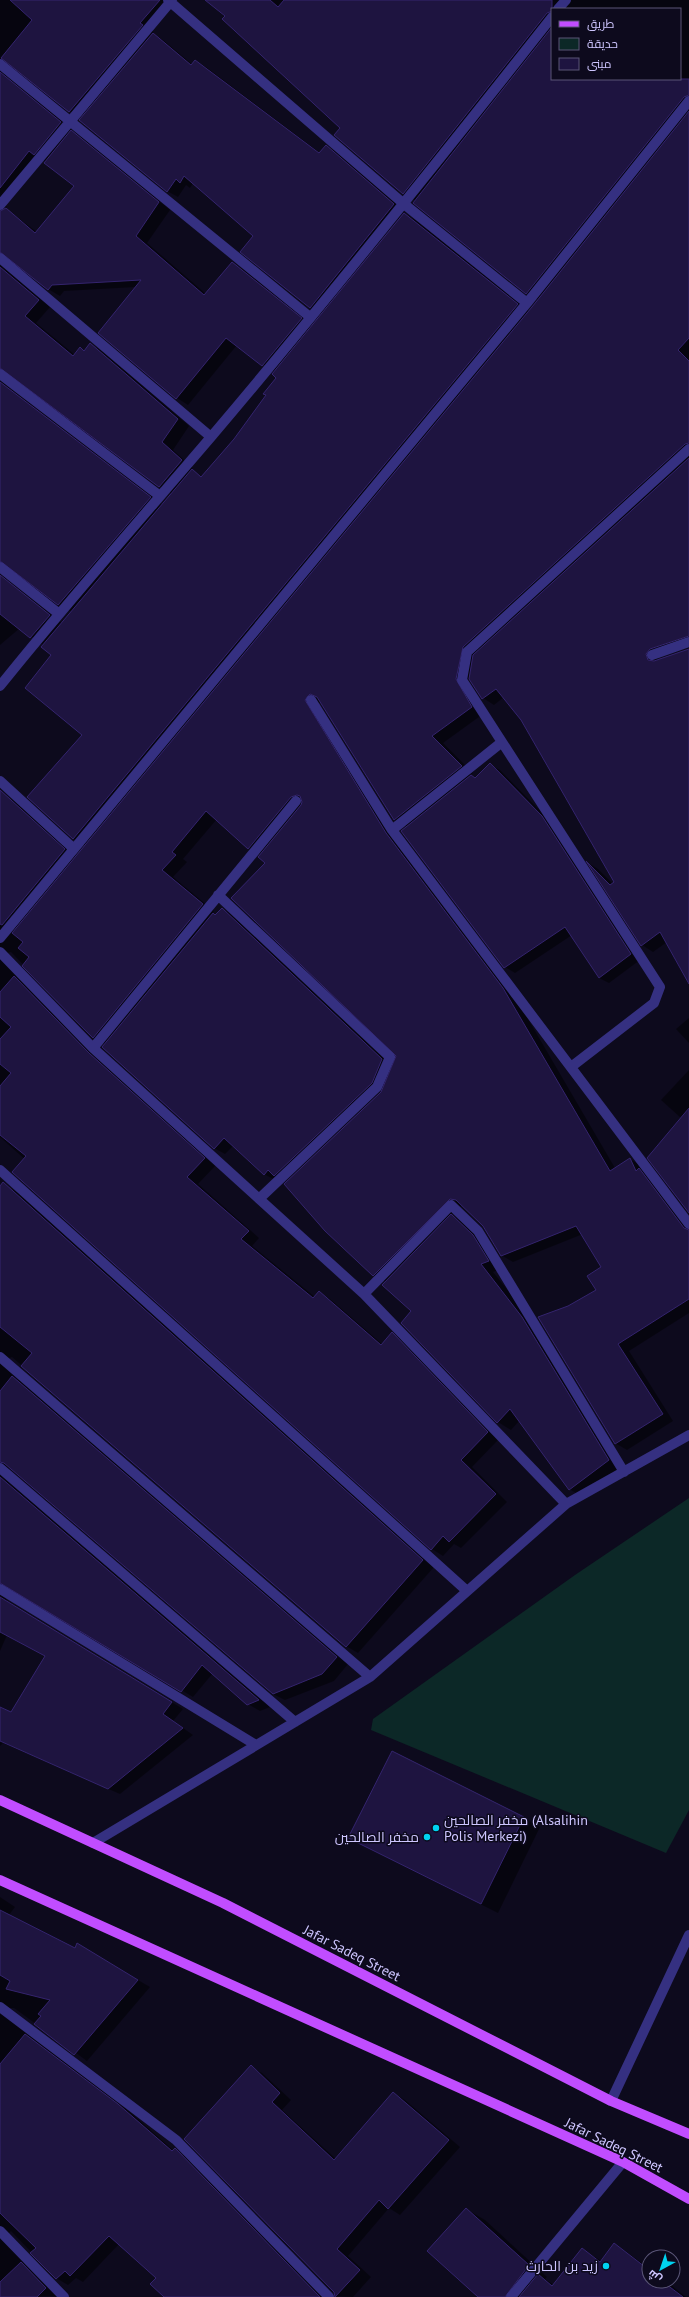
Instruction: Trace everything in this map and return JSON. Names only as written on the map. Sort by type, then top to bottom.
[{"type":"main road","name":"Jafar Sadeq Street","points":[[0,1800],[223,1903],[611,2101],[689,2134]]},
{"type":"main road","name":"Jafar Sadeq Street","points":[[0,1880],[623,2162],[689,2199]]},
{"type":"street","points":[[559,8],[566,0]]},
{"type":"street","points":[[0,205],[170,1],[404,204],[527,303]]},
{"type":"street","points":[[0,686],[58,613],[211,437],[404,204],[551,18]]},
{"type":"street","points":[[0,64],[310,317]]},
{"type":"street","points":[[0,938],[73,848],[527,303],[689,101]]},
{"type":"street","points":[[0,258],[211,437]]},
{"type":"street","points":[[0,374],[160,496]]},
{"type":"street","points":[[571,1067],[654,1003],[660,987],[462,680],[468,652],[689,448]]},
{"type":"street","points":[[0,567],[58,613]]},
{"type":"street","points":[[652,655],[689,642]]},
{"type":"street","points":[[311,700],[392,830],[689,1224]]},
{"type":"street","points":[[392,830],[502,742]]},
{"type":"street","points":[[0,782],[73,848]]},
{"type":"street","points":[[93,1048],[296,801]]},
{"type":"street","points":[[218,895],[390,1057],[377,1087],[260,1198]]},
{"type":"street","points":[[0,952],[93,1048],[364,1294],[566,1504]]},
{"type":"street","points":[[0,1170],[467,1591]]},
{"type":"street","points":[[364,1294],[451,1205],[478,1230],[624,1472]]},
{"type":"street","points":[[0,1357],[370,1677]]},
{"type":"street","points":[[93,1843],[370,1677],[566,1504],[689,1435]]},
{"type":"street","points":[[0,1468],[295,1722]]},
{"type":"street","points":[[0,1590],[256,1745]]},
{"type":"street","points":[[611,2101],[689,1935]]},
{"type":"street","points":[[0,2007],[176,2140],[329,2297]]},
{"type":"street","points":[[511,2297],[623,2162]]},
{"type":"street","points":[[0,2231],[64,2297]]},
{"type":"green space","points":[[689,1498],[689,1810],[666,1853],[371,1730],[373,1719],[575,1575]]},
{"type":"building","points":[[10,0],[160,0],[140,23],[143,25],[69,112],[1,58],[32,20]]},
{"type":"building","points":[[205,0],[270,0],[278,7],[284,0],[552,0],[551,11],[547,13],[403,194],[334,135],[340,128],[222,19],[225,16]]},
{"type":"building","points":[[551,28],[551,80],[689,79],[689,95],[684,97],[526,294],[413,203]]},
{"type":"building","points":[[153,33],[191,65],[195,60],[319,153],[326,145],[394,204],[310,308],[240,252],[253,236],[184,176],[180,183],[176,179],[167,192],[79,120]]},
{"type":"building","points":[[0,72],[61,122],[34,155],[29,151],[0,188]]},
{"type":"building","points":[[689,111],[689,338],[678,350],[689,361],[689,443],[685,444],[463,647],[456,679],[472,707],[432,736],[462,766],[394,820],[317,697],[310,694],[305,700],[386,833],[503,988],[610,1171],[630,1158],[636,1171],[639,1168],[684,1228],[689,1230],[689,1299],[618,1344],[663,1414],[615,1444],[538,1317],[568,1306],[596,1290],[587,1276],[601,1267],[576,1226],[501,1256],[483,1226],[456,1200],[450,1199],[373,1276],[325,1231],[284,1184],[381,1092],[396,1056],[231,898],[265,863],[258,857],[301,805],[302,802],[300,796],[297,795],[291,797],[248,849],[206,811],[172,852],[176,855],[162,870],[203,904],[93,1038],[22,966],[29,957],[18,948],[23,942],[12,933],[532,307]]},
{"type":"building","points":[[71,130],[159,202],[136,236],[204,295],[232,262],[302,318],[262,366],[226,338],[176,399],[98,333],[141,280],[52,285],[48,290],[0,252],[0,211],[6,208],[35,233],[74,186],[44,163]]},
{"type":"building","points":[[404,213],[518,304],[73,839],[27,797],[82,735],[25,688],[51,655],[41,647],[192,469],[201,477],[234,439],[266,395],[263,394],[276,378],[272,374]]},
{"type":"building","points":[[0,267],[39,300],[25,316],[73,356],[80,347],[84,351],[90,343],[178,419],[162,442],[182,460],[159,487],[0,368]]},
{"type":"building","points":[[0,382],[151,497],[58,605],[0,561]]},
{"type":"building","points":[[689,458],[689,636],[650,649],[646,654],[648,660],[654,661],[689,649],[689,984],[660,932],[641,946],[586,861],[610,885],[614,882],[521,720],[496,689],[482,699],[469,679],[473,655]]},
{"type":"building","points":[[0,575],[50,615],[30,638],[0,614]]},
{"type":"building","points":[[490,763],[542,816],[631,954],[599,978],[565,927],[504,968],[401,831],[471,775],[475,778]]},
{"type":"building","points":[[0,790],[65,849],[2,925],[0,924]]},
{"type":"building","points":[[222,908],[382,1059],[372,1083],[274,1176],[268,1170],[264,1175],[224,1138],[214,1149],[102,1047],[213,913],[215,915]]},
{"type":"building","points":[[14,976],[89,1053],[205,1158],[187,1177],[249,1231],[241,1239],[313,1298],[319,1291],[381,1345],[392,1332],[488,1432],[461,1460],[496,1494],[449,1542],[443,1536],[431,1550],[12,1172],[26,1156],[0,1135],[0,1086],[11,1073],[0,1064],[0,1039],[11,1027],[0,1017],[0,992]]},
{"type":"building","points":[[689,1108],[689,1213],[647,1158]]},
{"type":"building","points":[[3,1182],[423,1560],[346,1647],[21,1366],[32,1353],[0,1327],[0,1186]]},
{"type":"building","points":[[451,1214],[473,1235],[489,1261],[481,1264],[522,1317],[609,1460],[569,1490],[510,1409],[497,1423],[401,1323],[411,1311],[382,1285]]},
{"type":"building","points":[[12,1376],[337,1657],[322,1674],[273,1694],[4,1463],[0,1462],[0,1391]]},
{"type":"building","points":[[0,1477],[259,1700],[247,1705],[202,1665],[181,1692],[0,1583]]},
{"type":"building","points":[[0,1597],[172,1702],[163,1714],[183,1728],[108,1789],[0,1741],[0,1707],[11,1712],[45,1656],[0,1632]]},
{"type":"building","name":"مخفر الصالحين (Alsalihin Polis Merkezi)","points":[[392,1751],[524,1817],[481,1904],[348,1838]]},
{"type":"building","points":[[0,1910],[75,1948],[77,1943],[138,1980],[74,2055],[34,2024],[41,2016],[38,2014],[50,2000],[6,1989],[10,1981],[0,1975]]},
{"type":"building","points":[[25,2034],[118,2104],[172,2151],[175,2148],[320,2297],[164,2297],[150,2284],[156,2278],[109,2236],[70,2276],[65,2271],[56,2279],[30,2253],[36,2248],[0,2213],[0,2064]]},
{"type":"building","points":[[251,2065],[280,2093],[272,2102],[334,2160],[393,2092],[449,2140],[388,2209],[379,2200],[337,2249],[360,2270],[335,2297],[334,2292],[184,2139]]},
{"type":"building","points":[[466,2208],[529,2265],[505,2297],[478,2297],[427,2251]]},
{"type":"building","name":"زيد بن الحارث","points":[[614,2243],[641,2264],[641,2289],[672,2289],[683,2297],[519,2297],[538,2274],[552,2286],[582,2248],[600,2262]]},
{"type":"building","points":[[21,2262],[46,2288],[37,2297],[0,2297],[0,2282]]},
{"type":"place","name":"مخفر الصالحين (Alsalihin Polis Merkezi)","points":[[436,1828]]},
{"type":"place","name":"مخفر الصالحين","points":[[427,1837]]},
{"type":"place","name":"زيد بن الحارث","points":[[606,2266]]}]
